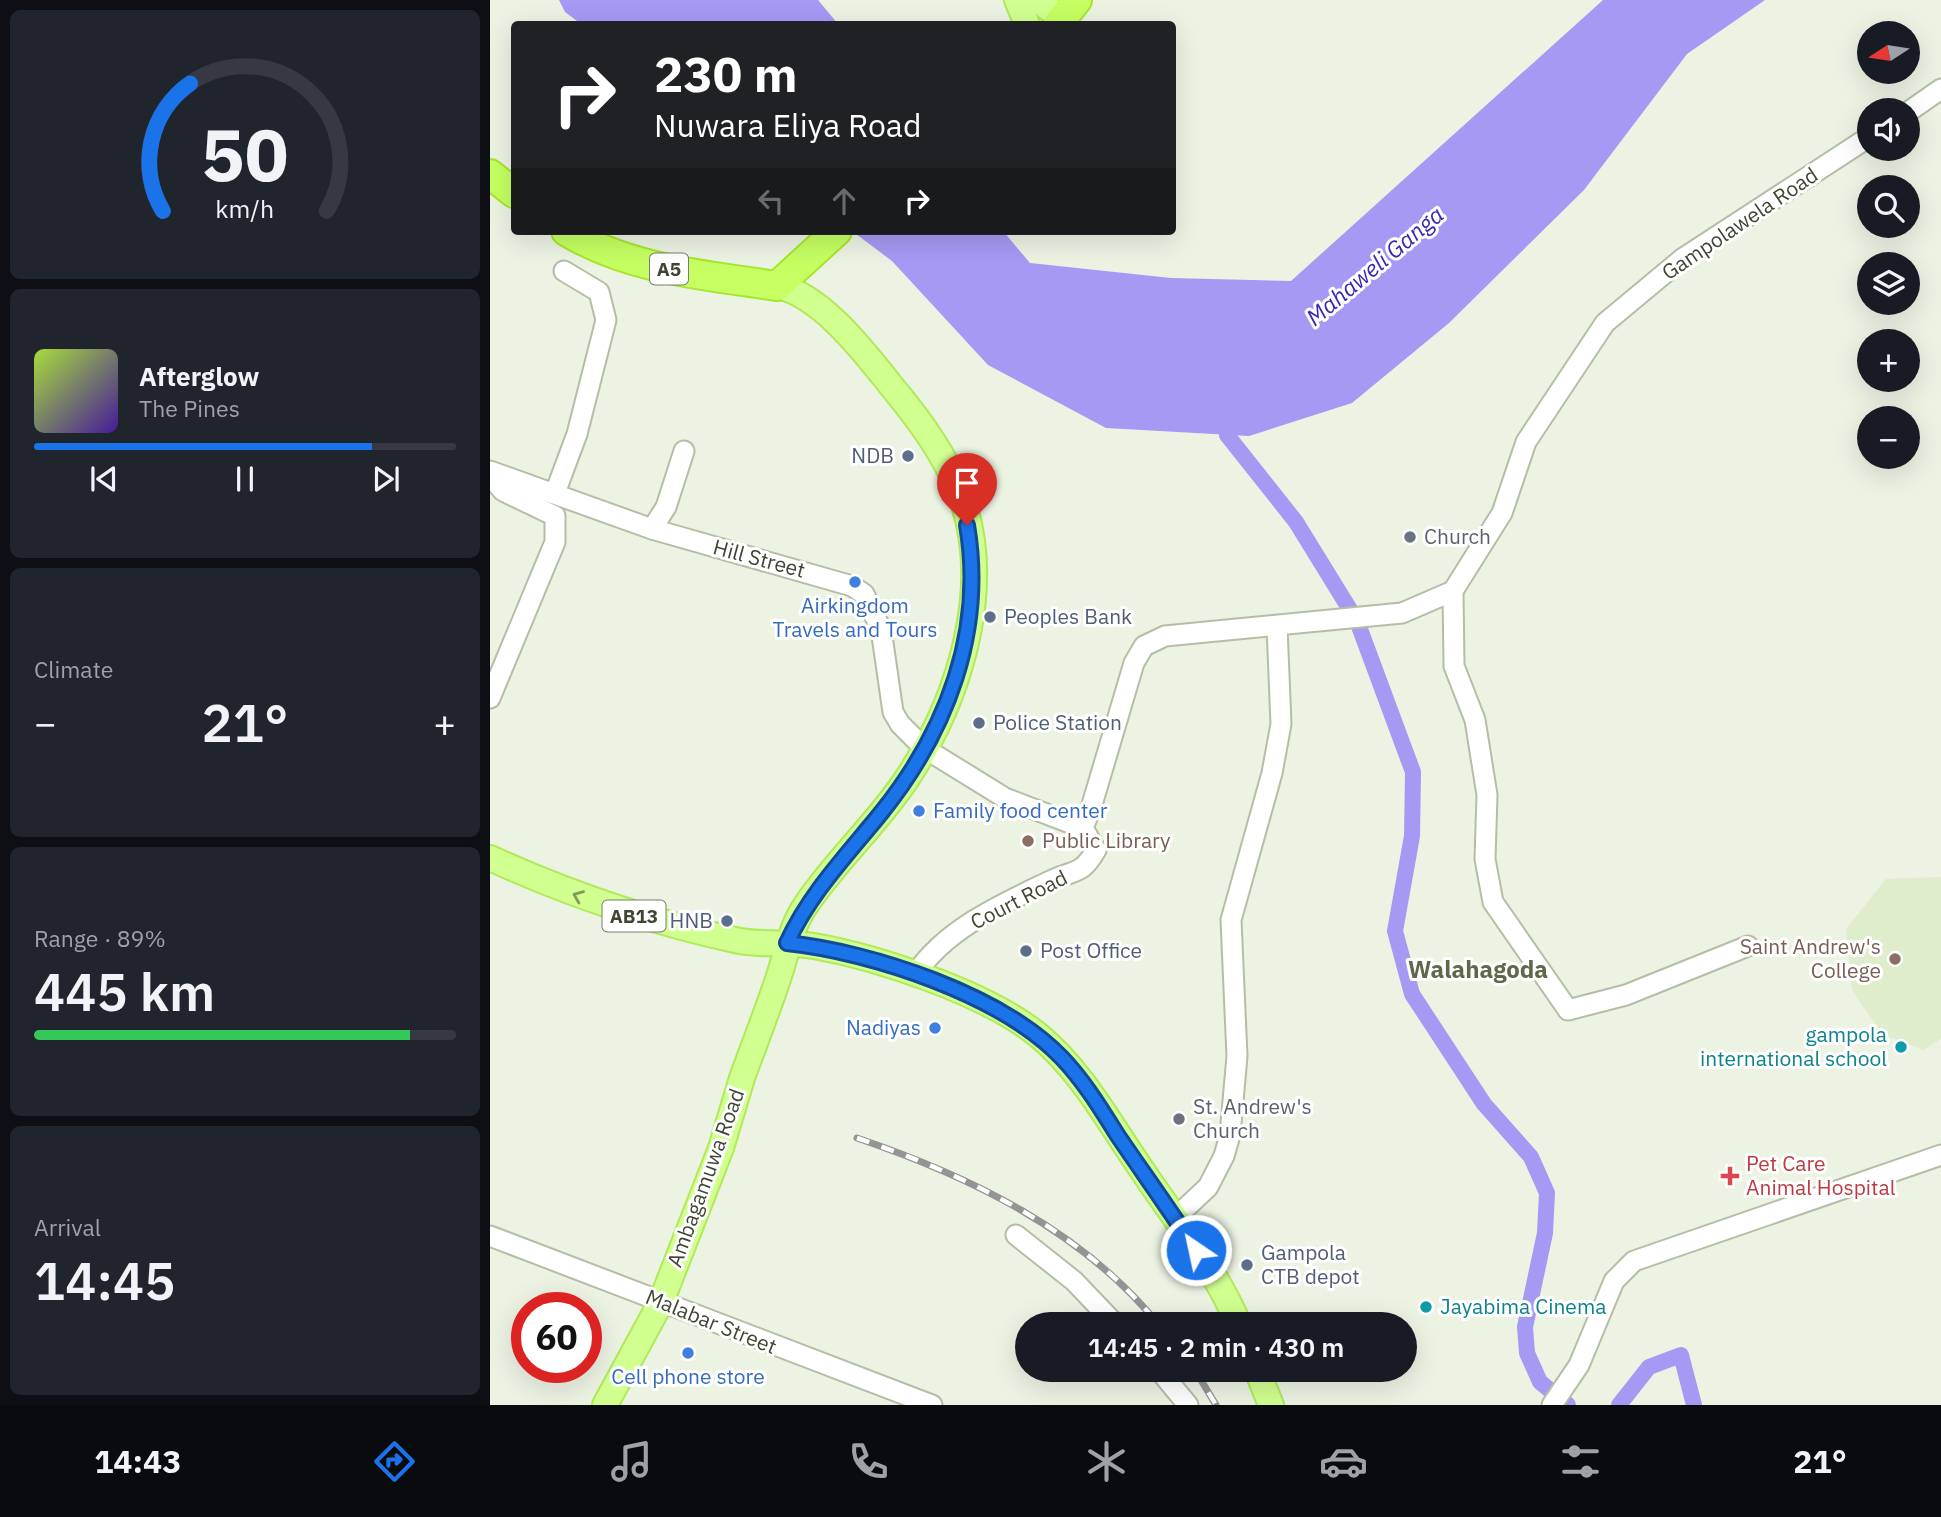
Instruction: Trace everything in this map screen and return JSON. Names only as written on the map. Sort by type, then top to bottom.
[{"type":"highway","points":[[490,174],[511,191]]},
{"type":"highway","name":"A5","points":[[575,235],[626,258],[687,273],[777,286]]},
{"type":"highway","points":[[777,286],[833,235]]},
{"type":"main road","points":[[1017,0],[1026,21]]},
{"type":"main road","points":[[1038,0],[1066,15]]},
{"type":"main road","name":"Ambagamuwa Road","points":[[605,1405],[661,1302],[721,1148],[742,1078],[779,976],[787,943],[805,906],[894,796],[924,748],[952,691],[972,608],[972,551],[963,504],[951,472],[932,438],[882,374],[810,300],[794,290],[777,286]]},
{"type":"main road","name":"AB13","points":[[490,858],[643,919],[737,941],[813,946],[915,975],[987,1002],[1049,1046],[1087,1090],[1175,1218],[1219,1286],[1232,1312]]},
{"type":"main road","points":[[1262,1382],[1271,1405]]},
{"type":"street","points":[[1920,104],[1941,89]]},
{"type":"street","name":"Gampolawela Road","points":[[1453,591],[1502,513],[1526,442],[1605,323],[1682,259],[1857,145]]},
{"type":"street","points":[[555,493],[577,434],[606,320],[599,292],[564,271]]},
{"type":"street","points":[[652,529],[666,507],[684,451]]},
{"type":"street","name":"Hill Street","points":[[490,471],[652,529],[829,578],[864,594],[881,629],[893,712],[900,724],[924,748]]},
{"type":"street","points":[[490,476],[503,491],[555,516],[555,542],[490,698]]},
{"type":"street","points":[[924,748],[1005,798],[1083,828],[1134,663],[1144,646],[1165,636],[1402,613],[1453,591],[1454,666],[1475,720],[1486,795],[1485,859],[1493,902],[1568,1010],[1626,995],[1748,946]]},
{"type":"street","points":[[1175,1218],[1208,1187],[1224,1156],[1230,1135],[1237,1056],[1231,920],[1272,773],[1281,724],[1277,626]]},
{"type":"street","name":"Court Road","points":[[915,975],[935,948],[951,935],[1052,880],[1086,868],[1096,850],[1083,828]]},
{"type":"street","points":[[1552,1405],[1574,1371],[1614,1281],[1634,1261],[1941,1155]]},
{"type":"street","name":"Malabar Street","points":[[490,1236],[932,1405]]},
{"type":"street","points":[[1016,1236],[1074,1281],[1104,1312]]},
{"type":"street","points":[[1169,1382],[1188,1405]]},
{"type":"shaded area","name":"Saint Andrew's College","points":[[1941,877],[1941,1039],[1923,1050],[1882,1034],[1852,990],[1846,929],[1886,879]]},
{"type":"water","points":[[559,0],[818,0],[836,21],[577,21],[565,12]]},
{"type":"water","name":"Mahaweli Ganga","points":[[1603,0],[1765,0],[1687,54],[1584,190],[1449,323],[1352,403],[1249,436],[1106,428],[988,365],[892,261],[857,235],[1006,235],[1030,263],[1171,278],[1291,281]]},
{"type":"waterway","points":[[1227,435],[1296,522],[1357,621],[1413,772],[1412,836],[1395,931],[1412,994],[1484,1104],[1531,1157],[1547,1193],[1545,1233],[1525,1327],[1527,1353],[1540,1382],[1568,1405]]},
{"type":"waterway","points":[[1619,1405],[1649,1367],[1681,1355],[1694,1405]]},
{"type":"railway","points":[[857,1138],[941,1170],[1021,1210],[1095,1261],[1129,1291],[1148,1312]]},
{"type":"railway","points":[[1202,1382],[1216,1405]]},
{"type":"place","name":"NDB","points":[[908,456]]},
{"type":"place","name":"Church","points":[[1410,537]]},
{"type":"place","name":"Airkingdom Travels and Tours","points":[[855,582]]},
{"type":"place","name":"Peoples Bank","points":[[990,617]]},
{"type":"place","name":"Police Station","points":[[979,723]]},
{"type":"place","name":"Family food center","points":[[919,811]]},
{"type":"place","name":"Public Library","points":[[1028,841]]},
{"type":"place","name":"HNB","points":[[727,921]]},
{"type":"place","name":"Post Office","points":[[1026,951]]},
{"type":"place","name":"Saint Andrew's College","points":[[1895,959]]},
{"type":"place","name":"Nadiyas","points":[[935,1028]]},
{"type":"place","name":"gampola international school","points":[[1901,1047]]},
{"type":"place","name":"St. Andrew's Church","points":[[1179,1119]]},
{"type":"place","name":"Pet Care Animal Hospital","points":[[1730,1176]]},
{"type":"place","name":"Gampola CTB depot","points":[[1247,1265]]},
{"type":"place","name":"Jayabima Cinema","points":[[1426,1307]]},
{"type":"place","name":"Cell phone store","points":[[688,1353]]},
{"type":"district","name":"Walahagoda","points":[[1478,970]]},
{"type":"route","points":[[967,525],[973,564],[972,608],[962,659],[943,714],[909,775],[805,906],[787,943],[839,952],[915,975],[987,1002],[1036,1034],[1063,1059],[1087,1090],[1196,1250]]}]
